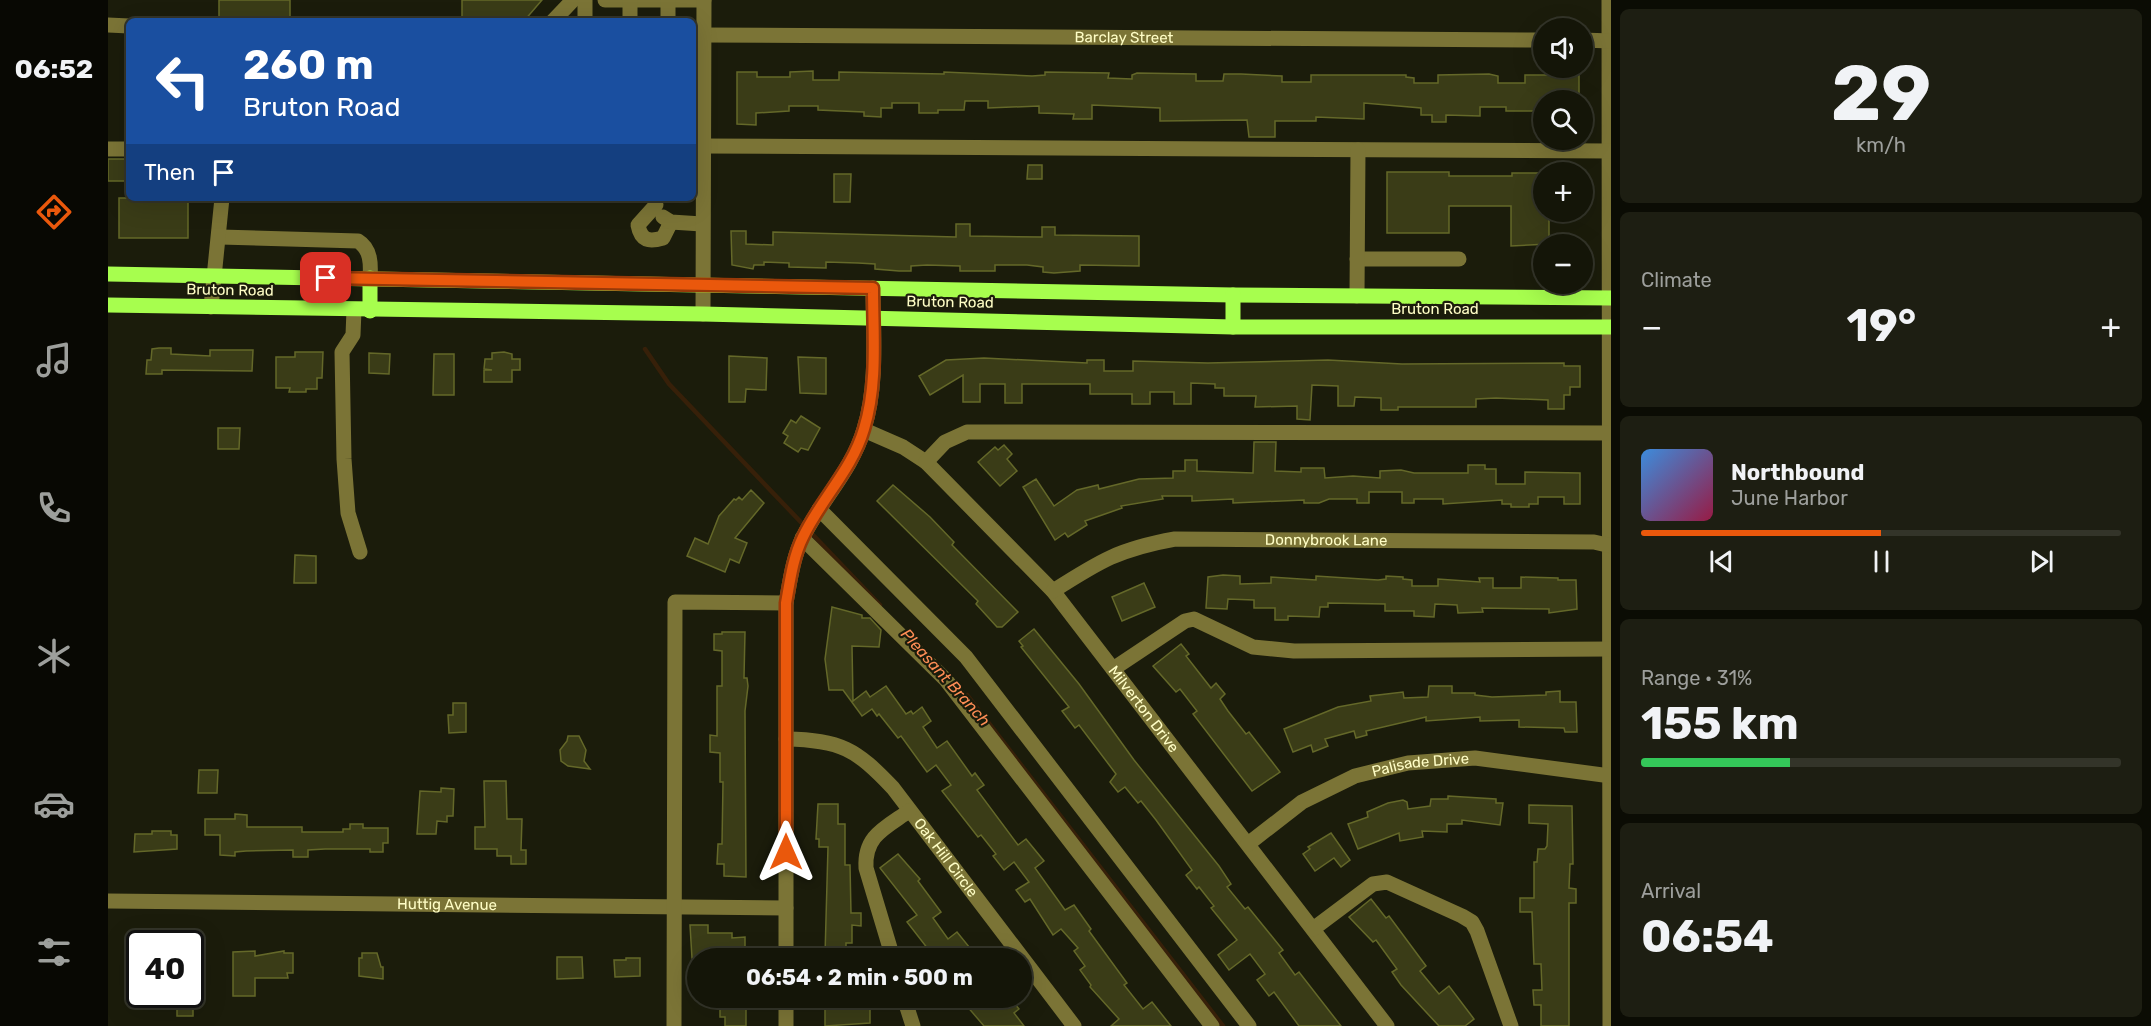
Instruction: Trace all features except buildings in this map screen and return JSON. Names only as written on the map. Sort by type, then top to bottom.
[{"type":"main road","name":"Bruton Road","points":[[108,274],[1233,295],[1610,298]]},
{"type":"main road","points":[[370,278],[370,311]]},
{"type":"main road","points":[[1233,295],[1233,327]]},
{"type":"main road","name":"Bruton Road","points":[[108,306],[703,314],[1233,327],[1610,327]]},
{"type":"street","points":[[556,18],[573,0]]},
{"type":"street","points":[[585,0],[585,18]]},
{"type":"street","points":[[605,0],[704,0],[704,35],[698,96],[703,146],[703,314]]},
{"type":"street","points":[[630,0],[630,18]]},
{"type":"street","points":[[668,0],[668,18]]},
{"type":"street","points":[[1609,0],[1610,1026]]},
{"type":"street","points":[[108,26],[126,26]]},
{"type":"street","name":"Barclay Street","points":[[704,35],[1533,40]]},
{"type":"street","points":[[1593,40],[1610,41]]},
{"type":"street","points":[[703,146],[1609,151]]},
{"type":"street","points":[[108,148],[126,148]]},
{"type":"street","points":[[1357,296],[1358,150]]},
{"type":"street","points":[[212,307],[222,201]]},
{"type":"street","points":[[656,202],[661,216],[671,222],[702,224]]},
{"type":"street","points":[[656,202],[638,225],[640,234],[652,241],[663,238],[671,222]]},
{"type":"street","points":[[220,237],[358,241],[364,245],[371,261],[370,278]]},
{"type":"street","points":[[1357,259],[1459,259]]},
{"type":"street","points":[[786,948],[786,603],[792,571],[802,538],[850,462],[864,430],[872,397],[873,288]]},
{"type":"street","points":[[354,310],[353,335],[342,352],[344,459],[348,513],[360,552]]},
{"type":"street","name":"Milverton Drive","points":[[864,430],[903,447],[926,462],[1053,591],[1387,1026]]},
{"type":"street","points":[[926,462],[945,442],[967,432],[1610,434]]},
{"type":"street","points":[[817,513],[966,657],[1249,1026]]},
{"type":"street","points":[[802,538],[946,680],[1212,1026]]},
{"type":"street","name":"Donnybrook Lane","points":[[1053,591],[1105,558],[1135,546],[1175,539],[1594,542],[1611,546]]},
{"type":"street","points":[[674,1026],[675,602],[786,603]]},
{"type":"street","points":[[1113,669],[1185,621],[1194,619],[1253,647],[1294,651],[1610,649]]},
{"type":"street","name":"Oak Hill Circle","points":[[786,740],[811,740],[851,749],[867,760],[893,788],[1074,1026]]},
{"type":"street","name":"Palisade Drive","points":[[1248,844],[1302,802],[1355,776],[1408,763],[1475,758],[1611,776]]},
{"type":"street","points":[[890,948],[866,868],[865,854],[875,836],[909,811]]},
{"type":"street","points":[[1313,929],[1373,884],[1386,882],[1462,916],[1472,922],[1477,931],[1511,1026]]},
{"type":"street","name":"Huttig Avenue","points":[[108,901],[786,908]]},
{"type":"street","points":[[786,1008],[786,1026]]},
{"type":"street","points":[[907,1008],[913,1026]]},
{"type":"waterway","name":"Pleasant Branch","points":[[645,349],[669,384],[880,605]]},
{"type":"waterway","name":"Pleasant Branch","points":[[967,695],[1223,1026]]},
{"type":"route","points":[[326,278],[873,288],[872,397],[864,430],[840,481],[819,509],[802,538],[792,571],[786,603],[786,852]]}]
